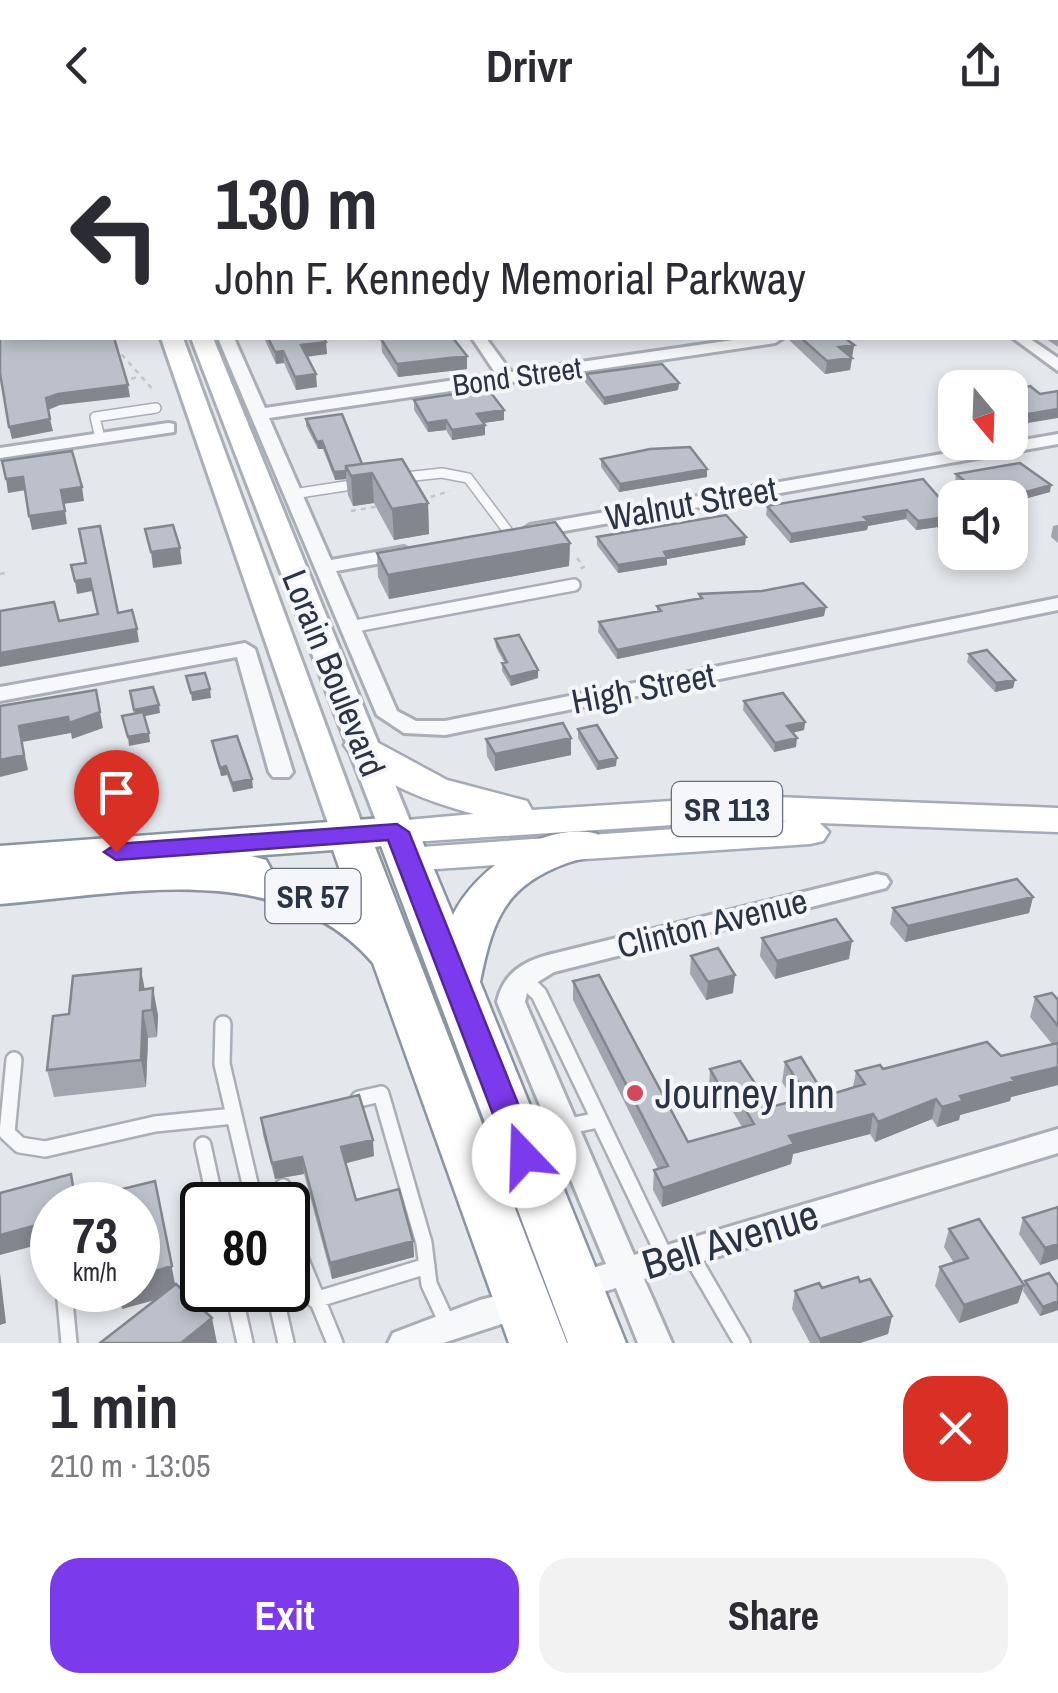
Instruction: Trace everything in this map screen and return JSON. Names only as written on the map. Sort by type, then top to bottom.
[{"type":"highway","points":[[456,982],[472,915],[489,890],[514,869],[582,844]]},
{"type":"highway","name":"SR 113","points":[[200,874],[354,848],[402,845]]},
{"type":"highway","name":"Lorain Boulevard","points":[[402,845],[456,982],[565,1301]]},
{"type":"highway","name":"SR 57","points":[[0,860],[354,848]]},
{"type":"highway","name":"Lorain Boulevard","points":[[354,848],[400,968],[565,1301],[597,1343]]},
{"type":"highway","name":"SR 57","points":[[0,889],[200,874],[284,886],[322,898],[355,916],[382,940],[400,968]]},
{"type":"main road","name":"Lorain Boulevard","points":[[173,340],[354,848]]},
{"type":"main road","name":"Lorain Boulevard","points":[[203,340],[402,845]]},
{"type":"main road","points":[[362,745],[418,783],[453,798],[493,808],[615,815]]},
{"type":"main road","name":"SR 113","points":[[402,845],[615,815],[831,809],[1058,820]]},
{"type":"main road","name":"SR 113","points":[[402,845],[582,844],[852,831],[1058,840]]},
{"type":"street","name":"Lorain Boulevard","points":[[227,340],[324,567]]},
{"type":"street","points":[[479,340],[506,377]]},
{"type":"street","name":"Bond Street","points":[[259,414],[745,340]]},
{"type":"street","points":[[1023,340],[1058,366]]},
{"type":"street","points":[[0,453],[168,428]]},
{"type":"street","name":"Walnut Street","points":[[501,536],[1058,438]]},
{"type":"street","points":[[324,567],[417,550]]},
{"type":"street","name":"High Street","points":[[324,567],[388,716],[398,723],[429,730],[1058,604]]},
{"type":"street","points":[[0,694],[245,649],[281,772]]},
{"type":"street","name":"Clinton Avenue","points":[[520,978],[548,964],[877,882]]},
{"type":"street","name":"Lorain Boulevard","points":[[520,978],[512,1002],[565,1128],[565,1301],[655,1343]]},
{"type":"street","name":"Bell Avenue","points":[[404,1343],[448,1325],[565,1301],[678,1255],[1058,1141]]},
{"type":"lane","points":[[100,438],[95,417],[158,403]]},
{"type":"lane","points":[[293,494],[459,472],[476,480],[501,536]]},
{"type":"lane","points":[[350,627],[574,585]]},
{"type":"lane","points":[[520,978],[539,994],[598,1120],[678,1255],[720,1298],[742,1343]]},
{"type":"lane","points":[[224,1024],[222,1064],[249,1182]]},
{"type":"lane","points":[[14,1060],[7,1132],[20,1145],[45,1149],[155,1124],[234,1116]]},
{"type":"lane","points":[[359,1099],[381,1094],[402,1154],[430,1284],[448,1325]]},
{"type":"lane","points":[[565,1128],[598,1120]]},
{"type":"lane","points":[[203,1146],[211,1182]]},
{"type":"lane","points":[[316,1300],[427,1266]]},
{"type":"lane","points":[[310,1281],[335,1343]]},
{"type":"lane","points":[[66,1312],[69,1343]]},
{"type":"lane","points":[[238,1312],[244,1343]]},
{"type":"lane","points":[[279,1312],[286,1343]]},
{"type":"path","points":[[112,344],[113,340]]},
{"type":"path","points":[[106,345],[112,344]]},
{"type":"path","points":[[112,344],[142,377],[158,403]]},
{"type":"path","points":[[121,366],[130,364]]},
{"type":"path","points":[[115,381],[142,377]]},
{"type":"path","points":[[406,502],[438,496],[456,487]]},
{"type":"path","points":[[350,511],[380,506]]},
{"type":"path","points":[[0,574],[10,572]]},
{"type":"building","points":[[0,340],[115,340],[128,385],[46,398],[50,419],[9,427],[0,373]]},
{"type":"building","points":[[269,340],[326,342],[301,345],[316,374],[295,377],[283,351],[275,352]]},
{"type":"building","points":[[382,340],[455,340],[467,356],[397,364]]},
{"type":"building","points":[[803,340],[848,340],[854,345],[839,347],[852,358],[827,361]]},
{"type":"building","points":[[662,364],[679,383],[604,398],[586,374]]},
{"type":"building","points":[[1028,386],[1040,394],[1058,391],[1058,409],[1028,414]]},
{"type":"building","points":[[488,389],[504,410],[477,414],[485,425],[452,430],[446,420],[427,423],[414,400]]},
{"type":"building","points":[[342,414],[362,464],[334,472],[322,441],[317,442],[306,419]]},
{"type":"building","points":[[690,447],[707,469],[620,484],[601,459],[650,449]]},
{"type":"building","points":[[72,451],[82,487],[61,490],[65,511],[29,516],[23,477],[6,479],[2,461]]},
{"type":"building","points":[[402,459],[428,503],[392,509],[372,473],[351,476],[346,466]]},
{"type":"building","points":[[1020,463],[1051,485],[1028,491],[1028,480],[964,480],[956,474]]},
{"type":"building","points":[[923,479],[938,496],[938,518],[918,521],[907,510],[791,534],[767,506]]},
{"type":"building","points":[[726,515],[746,537],[664,552],[667,557],[618,565],[597,537]]},
{"type":"building","points":[[555,522],[570,543],[388,575],[377,553]]},
{"type":"building","points":[[173,525],[180,548],[151,552],[145,529]]},
{"type":"building","points":[[100,526],[118,613],[132,610],[137,629],[0,653],[0,611],[54,602],[59,621],[98,614],[90,579],[75,581],[71,565],[86,563],[79,529]]},
{"type":"building","points":[[803,583],[826,607],[617,650],[599,622],[661,611],[657,606],[702,598],[699,594],[762,591]]},
{"type":"building","points":[[519,635],[538,670],[510,677],[495,639]]},
{"type":"building","points":[[987,650],[1015,680],[996,683],[969,654]]},
{"type":"building","points":[[205,673],[210,689],[191,693],[186,676]]},
{"type":"building","points":[[153,687],[159,705],[134,710],[130,691]]},
{"type":"building","points":[[96,690],[100,712],[69,723],[68,717],[19,726],[24,755],[0,760],[0,706]]},
{"type":"building","points":[[783,693],[805,722],[787,726],[797,738],[775,743],[744,701]]},
{"type":"building","points":[[143,712],[149,733],[128,737],[122,716]]},
{"type":"building","points":[[563,723],[571,738],[495,754],[486,739]]},
{"type":"building","points":[[597,725],[617,758],[598,762],[578,729]]},
{"type":"building","points":[[237,736],[252,779],[232,783],[226,766],[220,768],[212,741]]},
{"type":"building","points":[[1017,879],[1033,897],[908,926],[893,908]]},
{"type":"building","points":[[836,919],[852,941],[777,961],[762,938]]},
{"type":"building","points":[[718,948],[735,975],[708,982],[691,956]]},
{"type":"building","points":[[141,969],[140,990],[153,988],[152,1010],[143,1011],[141,1060],[47,1070],[53,1016],[69,1014],[73,976]]},
{"type":"building","points":[[599,975],[688,1142],[754,1124],[732,1087],[722,1090],[710,1069],[740,1061],[771,1107],[808,1097],[785,1062],[801,1057],[825,1096],[865,1084],[856,1071],[880,1065],[883,1069],[987,1042],[1001,1056],[1058,1043],[1058,1067],[1012,1078],[1015,1081],[960,1096],[963,1101],[942,1107],[936,1099],[878,1122],[873,1114],[789,1136],[794,1144],[663,1188],[654,1170],[668,1166],[573,981]]},
{"type":"building","points":[[1052,993],[1058,1000],[1058,1026],[1035,997]]},
{"type":"building","points":[[359,1095],[373,1140],[341,1147],[356,1200],[399,1189],[413,1241],[330,1263],[302,1157],[272,1163],[261,1118]]},
{"type":"building","points":[[71,1174],[72,1182],[41,1182]]},
{"type":"building","points":[[30,1185],[30,1227],[0,1235],[0,1193]]},
{"type":"building","points":[[160,1206],[172,1266],[160,1270]]},
{"type":"building","points":[[1058,1207],[1058,1244],[1045,1248],[1023,1218]]},
{"type":"building","points":[[979,1219],[1024,1285],[964,1305],[940,1267],[968,1258],[949,1229]]},
{"type":"building","points":[[1049,1273],[1058,1286],[1058,1301],[1043,1307],[1025,1281]]},
{"type":"building","points":[[858,1277],[860,1282],[870,1279],[892,1316],[820,1339],[795,1291]]},
{"type":"building","points":[[176,1284],[180,1288],[180,1312],[206,1312],[212,1318],[181,1343],[100,1343],[140,1312],[160,1312],[160,1296]]},
{"type":"place","name":"Journey Inn","points":[[635,1093]]},
{"type":"route","points":[[116,852],[397,832],[524,1156]]}]
